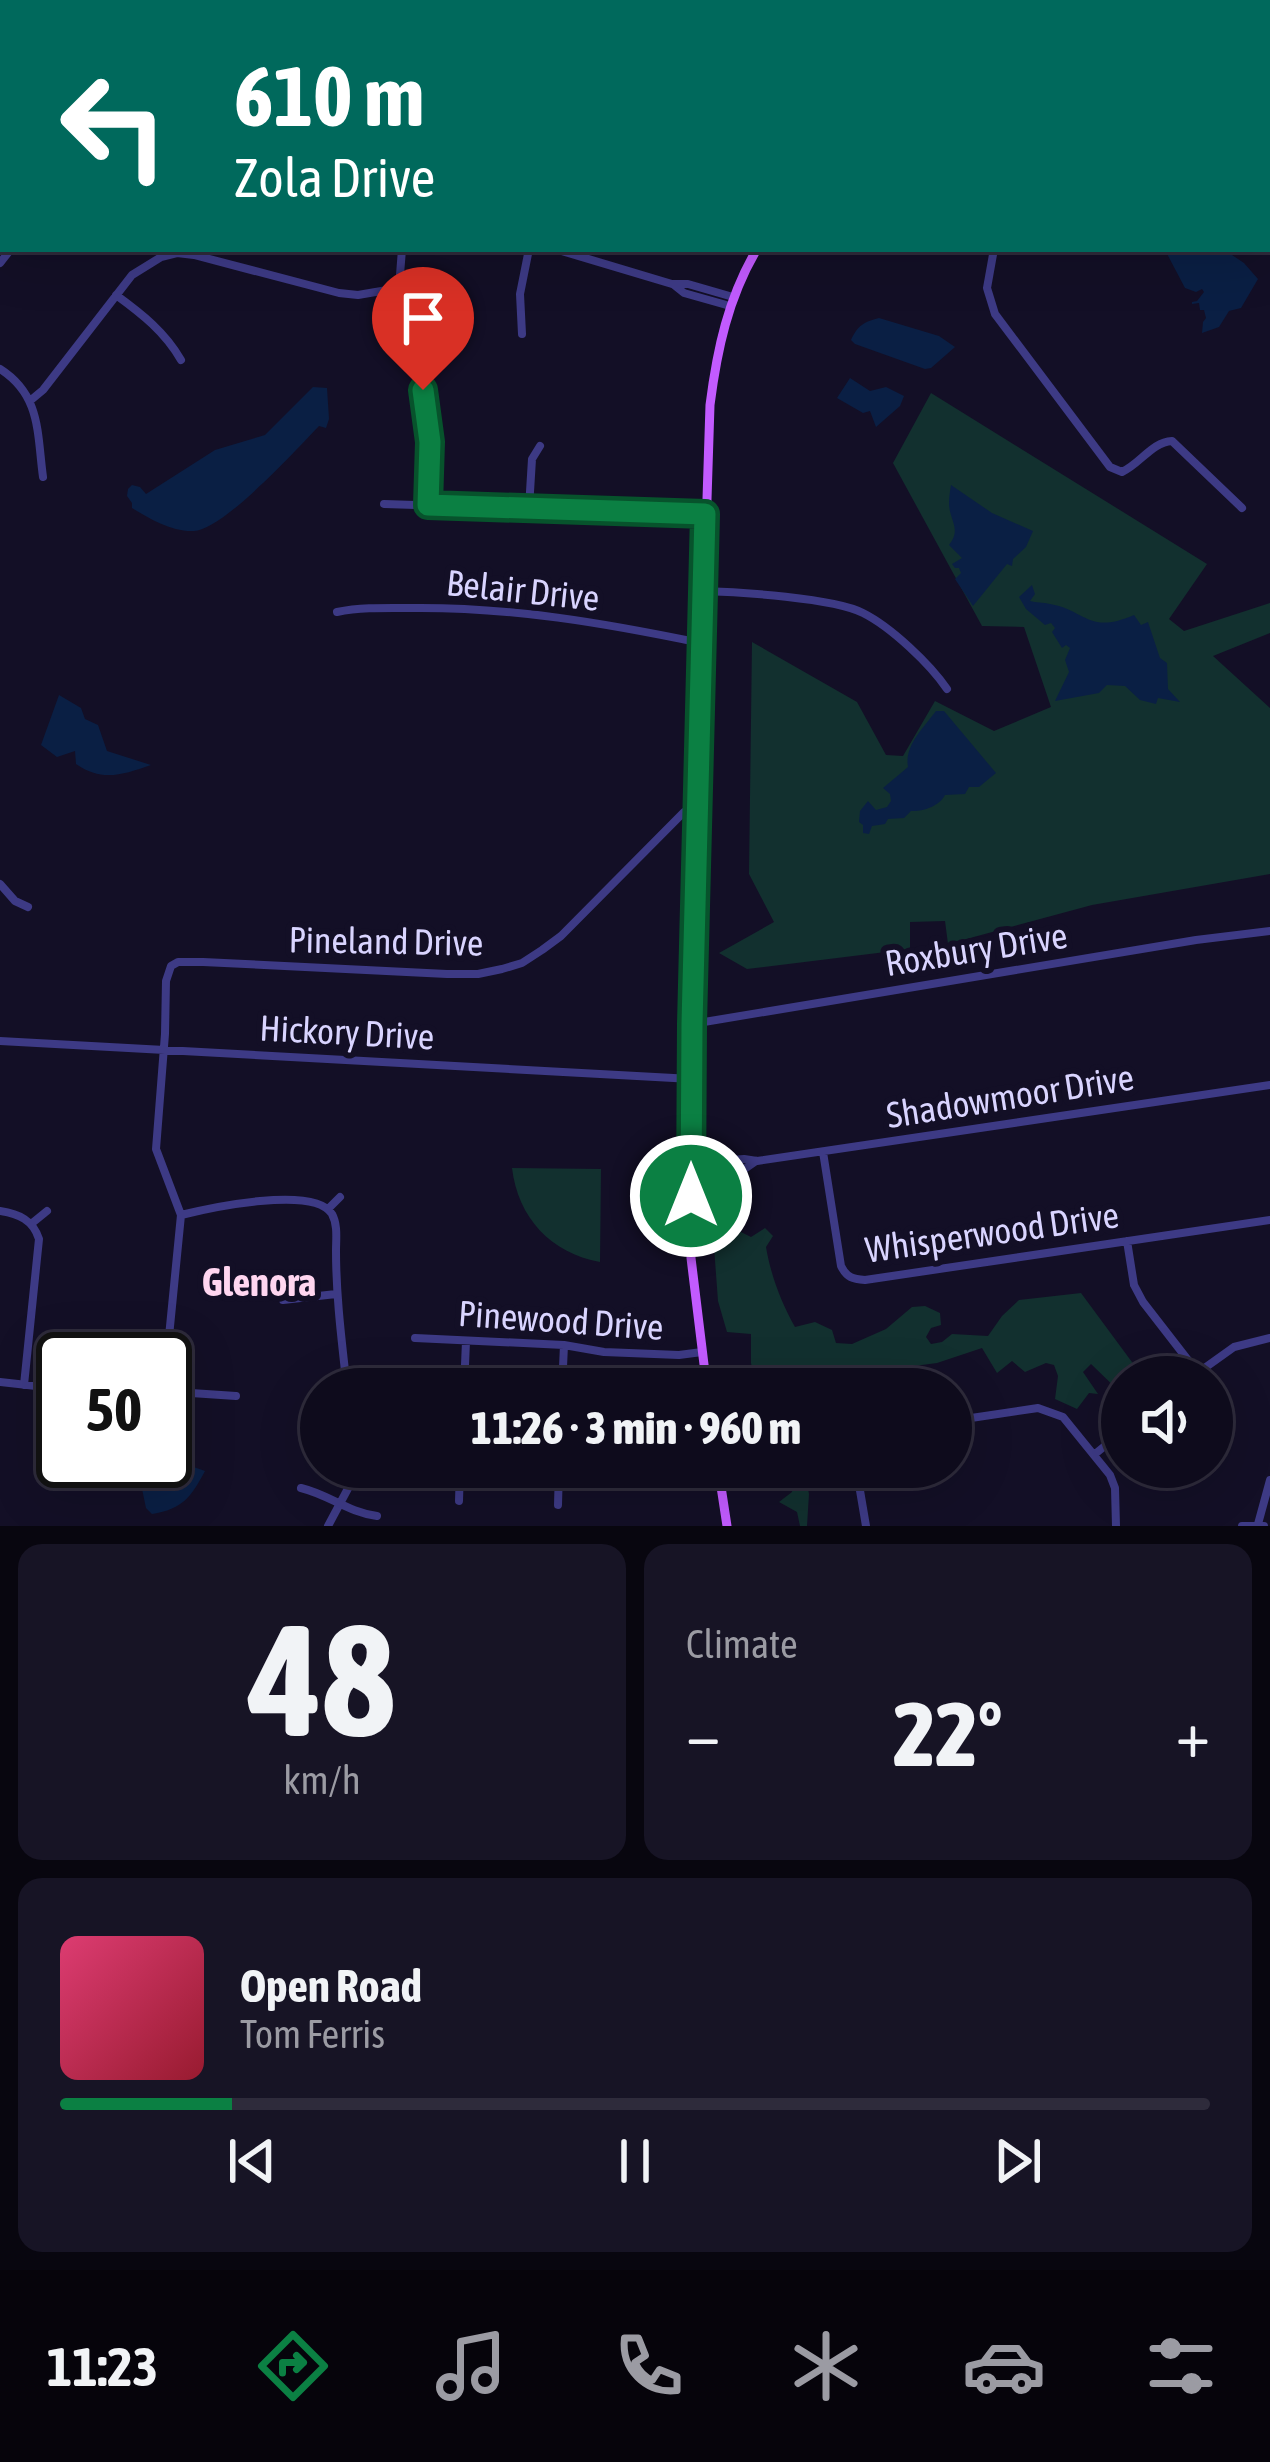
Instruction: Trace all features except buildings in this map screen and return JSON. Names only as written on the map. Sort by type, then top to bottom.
[{"type":"main road","points":[[704,1368],[691,1258],[691,1163],[705,514],[717,355],[732,301],[756,252]]},
{"type":"main road","points":[[721,1488],[727,1526]]},
{"type":"street","points":[[402,252],[399,288],[428,417],[428,505]]},
{"type":"street","points":[[522,334],[520,294],[529,252]]},
{"type":"street","points":[[565,252],[672,284],[684,292],[732,301]]},
{"type":"street","points":[[993,252],[987,288],[995,314],[1110,467],[1129,470],[1159,444],[1172,441],[1242,508]]},
{"type":"street","points":[[31,400],[44,390],[132,275],[146,264],[177,254],[194,254],[339,293],[399,288]]},
{"type":"street","points":[[116,295],[155,325],[182,360]]},
{"type":"street","points":[[0,369],[17,380],[31,400],[44,477]]},
{"type":"street","points":[[530,509],[532,459],[540,446]]},
{"type":"street","points":[[385,504],[705,514]]},
{"type":"street","points":[[703,591],[835,604],[860,611],[881,624],[947,689]]},
{"type":"street","name":"Belair Drive","points":[[338,612],[484,608],[580,619],[701,643]]},
{"type":"street","name":"Pineland Drive","points":[[181,1216],[156,1149],[167,972],[178,962],[447,974],[502,969],[522,963],[561,936],[684,812],[697,813]]},
{"type":"street","points":[[0,884],[15,901],[28,907]]},
{"type":"street","name":"Roxbury Drive","points":[[692,1024],[1270,931]]},
{"type":"street","name":"Hickory Drive","points":[[0,1041],[692,1079]]},
{"type":"street","name":"Shadowmoor Drive","points":[[691,1163],[746,1168],[757,1161],[1270,1084]]},
{"type":"street","name":"Whisperwood Drive","points":[[824,1151],[841,1266],[854,1279],[1270,1220]]},
{"type":"street","name":"Shadowmoor Drive","points":[[691,1176],[725,1166]]},
{"type":"street","points":[[328,1209],[340,1197]]},
{"type":"street","points":[[169,1332],[181,1216],[257,1201],[313,1202],[328,1209],[335,1222],[336,1294],[345,1368]]},
{"type":"street","points":[[0,1211],[20,1215],[31,1224],[39,1250],[24,1385]]},
{"type":"street","points":[[31,1224],[47,1211]]},
{"type":"street","points":[[1127,1241],[1134,1285],[1181,1356]]},
{"type":"street","points":[[283,1300],[336,1294]]},
{"type":"street","name":"Pinewood Drive","points":[[416,1338],[564,1345],[604,1352],[702,1352]]},
{"type":"street","points":[[1221,1356],[1234,1347],[1270,1338]]},
{"type":"street","points":[[465,1368],[466,1340]]},
{"type":"street","points":[[563,1368],[564,1345]]},
{"type":"street","points":[[0,1382],[36,1386]]},
{"type":"street","points":[[192,1393],[236,1396]]},
{"type":"street","points":[[972,1417],[1024,1409],[1051,1410],[1063,1417],[1110,1475],[1116,1526]]},
{"type":"street","points":[[1095,1454],[1101,1449]]},
{"type":"street","points":[[1242,1526],[1261,1525],[1270,1480]]},
{"type":"street","points":[[301,1488],[357,1513],[377,1516]]},
{"type":"street","points":[[328,1526],[348,1488]]},
{"type":"street","points":[[459,1488],[459,1501]]},
{"type":"street","points":[[558,1505],[559,1488]]},
{"type":"street","points":[[860,1488],[866,1526]]},
{"type":"green space","points":[[931,393],[1207,564],[1169,619],[1184,631],[1270,603],[1270,633],[1213,656],[1270,708],[1270,874],[1092,905],[948,944],[945,921],[910,922],[910,949],[747,969],[719,953],[774,922],[749,874],[752,642],[857,702],[886,755],[903,756],[935,701],[994,731],[1051,707],[1024,627],[982,626],[893,463]]},
{"type":"green space","points":[[512,1168],[601,1169],[600,1262],[566,1251],[540,1230],[521,1203]]},
{"type":"green space","points":[[738,1175],[725,1187],[724,1207],[734,1213],[741,1232],[751,1237],[765,1228],[773,1236],[766,1247],[768,1258],[795,1327],[815,1322],[832,1330],[836,1343],[852,1344],[886,1329],[912,1307],[925,1306],[940,1313],[941,1325],[931,1328],[926,1337],[931,1344],[952,1334],[988,1336],[1019,1300],[1081,1293],[1128,1356],[1101,1356],[1101,1374],[1091,1364],[1083,1372],[1098,1394],[1089,1393],[1077,1409],[1055,1399],[1058,1376],[1054,1365],[1046,1363],[1025,1372],[1012,1361],[997,1373],[982,1348],[937,1363],[899,1368],[752,1368],[751,1334],[727,1332],[718,1301],[709,1179]]},
{"type":"green space","points":[[793,1488],[808,1488],[807,1526],[800,1526],[797,1512],[779,1502]]},
{"type":"water","points":[[1166,252],[1228,252],[1258,279],[1241,308],[1229,311],[1219,327],[1202,333],[1204,310],[1192,302],[1204,292],[1185,288]]},
{"type":"water","points":[[879,318],[939,336],[955,347],[925,369],[851,340],[862,325]]},
{"type":"water","points":[[850,378],[870,391],[886,387],[904,396],[900,406],[876,427],[870,411],[863,413],[837,398]]},
{"type":"water","points":[[313,387],[327,388],[326,428],[319,426],[223,517],[207,527],[186,531],[132,508],[127,496],[132,485],[146,494],[215,450],[265,435]]},
{"type":"water","points":[[951,485],[992,513],[1033,531],[1012,566],[1007,564],[973,606],[955,579],[959,568],[952,564],[962,558],[949,545],[955,529],[949,503]]},
{"type":"water","points":[[1032,585],[1035,594],[1030,601],[1062,607],[1097,622],[1134,615],[1141,625],[1148,622],[1160,658],[1167,663],[1168,689],[1180,702],[1158,698],[1156,704],[1140,700],[1125,686],[1107,685],[1099,693],[1055,701],[1069,672],[1065,660],[1070,648],[1062,648],[1051,623],[1045,625],[1026,609],[1019,597]]},
{"type":"water","points":[[59,695],[98,725],[107,751],[151,765],[104,775],[76,764],[75,751],[57,757],[41,745]]},
{"type":"water","points":[[936,711],[944,711],[996,773],[965,794],[945,795],[930,808],[888,819],[872,826],[869,834],[863,833],[860,811],[868,801],[876,810],[887,807],[890,794],[883,788],[908,767],[912,744]]},
{"type":"water","points":[[192,1466],[205,1471],[185,1500],[171,1509],[152,1514],[142,1488],[192,1488]]},
{"type":"district","name":"Glenora","points":[[259,1282]]},
{"type":"route","points":[[423,390],[430,442],[428,505],[705,514],[691,1196]]}]
